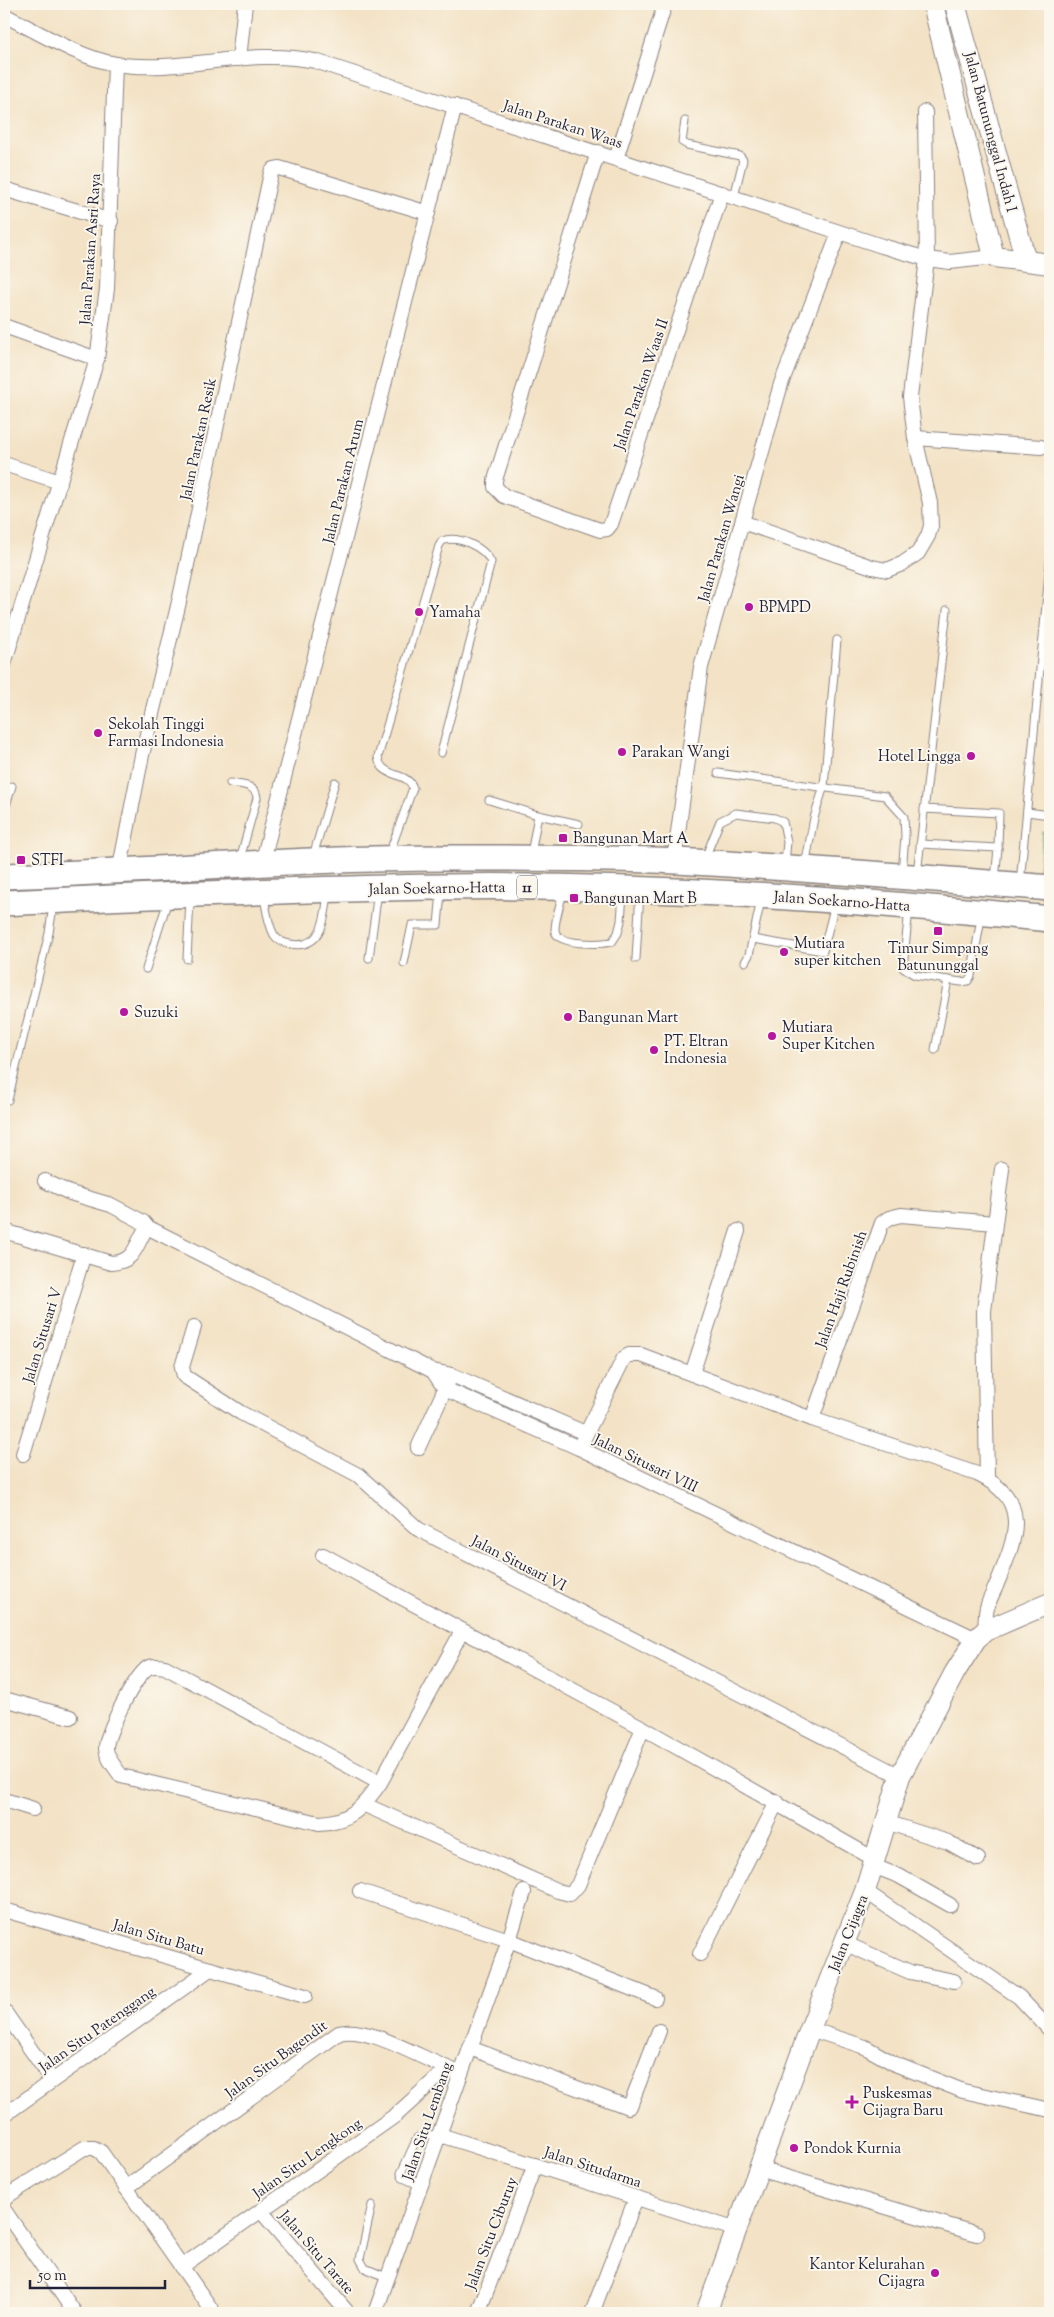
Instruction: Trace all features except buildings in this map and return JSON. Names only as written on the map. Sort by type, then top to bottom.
[{"type":"highway","name":"Jalan Soekarno-Hatta","points":[[4,876],[119,872],[312,861],[530,859],[674,861],[794,868],[1050,888]]},
{"type":"highway","name":"Jalan Soekarno-Hatta","points":[[4,903],[262,891],[442,887],[564,888],[762,894],[1050,919]]},
{"type":"street","points":[[239,60],[245,4]]},
{"type":"street","points":[[616,158],[665,4]]},
{"type":"street","name":"Jalan Batununggal Indah I","points":[[932,4],[994,257]]},
{"type":"street","name":"Jalan Batununggal Indah I","points":[[955,4],[1026,261]]},
{"type":"street","points":[[4,15],[82,53],[114,64]]},
{"type":"street","name":"Jalan Parakan Waas","points":[[114,64],[136,66],[182,64],[268,57],[315,61],[598,152],[839,233],[927,259],[950,262],[994,257]]},
{"type":"street","name":"Jalan Parakan Asri Raya","points":[[4,664],[97,359],[107,289],[111,221],[114,64]]},
{"type":"street","name":"Jalan Parakan Arum","points":[[250,865],[428,213],[454,106]]},
{"type":"street","points":[[742,522],[872,567],[887,570],[902,564],[918,553],[928,536],[931,526],[930,503],[915,438],[910,397],[927,259],[925,112]]},
{"type":"street","name":"Jalan Parakan Waas II","points":[[598,152],[494,480],[495,487],[504,496],[600,530],[607,529],[611,524],[728,195]]},
{"type":"street","name":"Jalan Parakan Resik","points":[[119,872],[142,755],[179,602],[271,173],[274,169],[279,168],[428,213]]},
{"type":"street","points":[[4,189],[111,221]]},
{"type":"street","name":"Jalan Parakan Wangi","points":[[674,861],[701,667],[781,384],[839,233]]},
{"type":"street","points":[[994,257],[1050,264]]},
{"type":"street","points":[[4,326],[97,359]]},
{"type":"street","points":[[915,438],[1041,446]]},
{"type":"street","points":[[4,464],[60,482]]},
{"type":"street","points":[[981,1635],[987,1607],[1011,1549],[1016,1521],[1008,1498],[987,1478],[984,1311],[1002,1169]]},
{"type":"street","points":[[45,1181],[70,1193],[111,1205],[143,1222],[147,1227],[433,1371],[452,1375],[585,1433]]},
{"type":"street","name":"Jalan Haji Rubinish","points":[[812,1419],[882,1223],[889,1218],[901,1215],[995,1223]]},
{"type":"street","points":[[4,1231],[111,1263],[122,1262],[132,1256],[147,1227]]},
{"type":"street","points":[[692,1374],[738,1231]]},
{"type":"street","name":"Jalan Situsari V","points":[[23,1454],[84,1254]]},
{"type":"street","name":"Jalan Situsari VI","points":[[194,1327],[182,1367],[184,1376],[241,1413],[358,1476],[418,1529],[900,1776]]},
{"type":"street","name":"Jalan Situsari VIII","points":[[981,1635],[578,1448],[621,1364],[629,1355],[641,1355],[812,1419],[987,1478]]},
{"type":"street","points":[[433,1371],[445,1389],[578,1448]]},
{"type":"street","points":[[418,1448],[452,1375]]},
{"type":"street","points":[[323,1555],[777,1802],[875,1863],[950,1905]]},
{"type":"street","points":[[981,1635],[1050,1603]]},
{"type":"street","points":[[380,1783],[165,1667],[152,1666],[145,1670],[128,1693],[106,1743],[108,1757],[121,1776],[319,1823],[331,1823],[346,1818],[365,1806],[380,1783],[462,1631]]},
{"type":"street","name":"Jalan Cijagra","points":[[706,2313],[810,2029],[865,1891],[900,1776],[955,1672],[981,1635]]},
{"type":"street","points":[[4,1699],[70,1718]]},
{"type":"street","points":[[365,1806],[558,1891],[570,1894],[578,1885],[643,1728]]},
{"type":"street","points":[[4,1800],[33,1808]]},
{"type":"street","points":[[700,1954],[777,1802]]},
{"type":"street","points":[[886,1822],[948,1842],[978,1860]]},
{"type":"street","points":[[360,1891],[509,1940],[655,1998]]},
{"type":"street","points":[[865,1891],[1019,1997],[1050,2030]]},
{"type":"street","name":"Jalan Situ Lembang","points":[[375,2313],[440,2136],[524,1892]]},
{"type":"street","name":"Jalan Situ Batu","points":[[4,1910],[305,1996]]},
{"type":"street","points":[[844,1943],[910,1972],[954,1981]]},
{"type":"street","name":"Jalan Situ Patenggang","points":[[4,2115],[210,1969]]},
{"type":"street","points":[[4,2011],[52,2080]]},
{"type":"street","points":[[810,2029],[865,2047],[895,2064],[962,2091],[1050,2110]]},
{"type":"street","name":"Jalan Situ Bagendit","points":[[126,2188],[339,2033],[347,2030],[379,2038],[447,2069],[461,2073]]},
{"type":"street","points":[[470,2048],[628,2107],[659,2031]]},
{"type":"street","name":"Jalan Situ Lengkong","points":[[182,2267],[396,2115],[447,2069]]},
{"type":"street","name":"Jalan Situdarma","points":[[440,2136],[737,2230]]},
{"type":"street","points":[[4,2198],[84,2148],[94,2148],[101,2152],[214,2313]]},
{"type":"street","name":"Jalan Situ Ciburuy","points":[[478,2313],[535,2165]]},
{"type":"street","points":[[759,2169],[977,2234]]},
{"type":"street","points":[[592,2313],[636,2198]]},
{"type":"street","points":[[4,2210],[75,2313]]},
{"type":"street","name":"Jalan Situ Tarate","points":[[261,2211],[348,2313]]},
{"type":"lane","points":[[685,122],[682,142],[687,145],[740,156],[743,160],[728,195]]},
{"type":"lane","points":[[387,859],[413,788],[407,780],[384,769],[379,764],[378,756],[439,546],[442,541],[448,539],[470,544],[487,555],[491,562],[441,753]]},
{"type":"lane","points":[[1019,885],[1050,562]]},
{"type":"lane","points":[[909,877],[920,844],[947,610]]},
{"type":"lane","points":[[794,868],[814,818],[824,786],[837,640]]},
{"type":"lane","points":[[718,773],[886,796],[904,817],[909,877]]},
{"type":"lane","points":[[312,861],[334,782]]},
{"type":"lane","points":[[230,783],[253,787],[257,791],[250,865]]},
{"type":"lane","points":[[4,812],[12,786]]},
{"type":"lane","points":[[489,800],[538,815],[579,824]]},
{"type":"lane","points":[[924,809],[1000,813],[994,884]]},
{"type":"lane","points":[[1027,812],[1050,815]]},
{"type":"lane","points":[[704,863],[720,821],[736,813],[775,818],[783,822],[794,868]]},
{"type":"lane","points":[[530,859],[538,815]]},
{"type":"lane","points":[[920,844],[998,848]]},
{"type":"lane","points":[[404,963],[412,925],[435,926],[439,922],[442,887]]},
{"type":"lane","points":[[369,958],[379,888]]},
{"type":"lane","points":[[564,888],[555,931],[558,937],[566,942],[612,942],[618,934],[632,890]]},
{"type":"lane","points":[[262,891],[274,935],[282,942],[295,945],[317,938],[322,927],[328,890]]},
{"type":"lane","points":[[632,890],[636,959]]},
{"type":"lane","points":[[745,962],[753,939],[762,894]]},
{"type":"lane","points":[[180,895],[187,959]]},
{"type":"lane","points":[[146,969],[180,895]]},
{"type":"lane","points":[[8,1100],[49,934],[53,900]]},
{"type":"lane","points":[[753,939],[823,951],[836,900]]},
{"type":"lane","points":[[910,906],[903,968],[915,975],[962,982],[968,980],[971,976],[982,912]]},
{"type":"lane","points":[[934,1050],[948,980]]},
{"type":"lane","points":[[421,2186],[403,2178],[401,2173],[417,2138],[423,2134],[440,2136]]},
{"type":"lane","points":[[372,2205],[360,2259],[365,2268],[388,2278]]},
{"type":"green space","points":[[1043,832],[1050,833],[1050,870],[1039,869]]},
{"type":"place","name":"BPMPD","points":[[749,607]]},
{"type":"place","name":"Yamaha","points":[[419,612]]},
{"type":"place","name":"Sekolah Tinggi Farmasi Indonesia","points":[[98,733]]},
{"type":"place","name":"Parakan Wangi","points":[[622,752]]},
{"type":"place","name":"Hotel Lingga","points":[[971,756]]},
{"type":"place","name":"Bangunan Mart A","points":[[563,838]]},
{"type":"place","name":"STFI","points":[[21,860]]},
{"type":"place","name":"Bangunan Mart B","points":[[574,898]]},
{"type":"place","name":"Timur Simpang Batununggal","points":[[938,931]]},
{"type":"place","name":"Mutiara super kitchen","points":[[784,952]]},
{"type":"place","name":"Suzuki","points":[[124,1012]]},
{"type":"place","name":"Bangunan Mart","points":[[568,1017]]},
{"type":"place","name":"Mutiara Super Kitchen","points":[[772,1036]]},
{"type":"place","name":"PT. Eltran Indonesia","points":[[654,1050]]},
{"type":"place","name":"Puskesmas Cijagra Baru","points":[[852,2102]]},
{"type":"place","name":"Pondok Kurnia","points":[[794,2148]]},
{"type":"place","name":"Kantor Kelurahan Cijagra","points":[[935,2273]]}]
